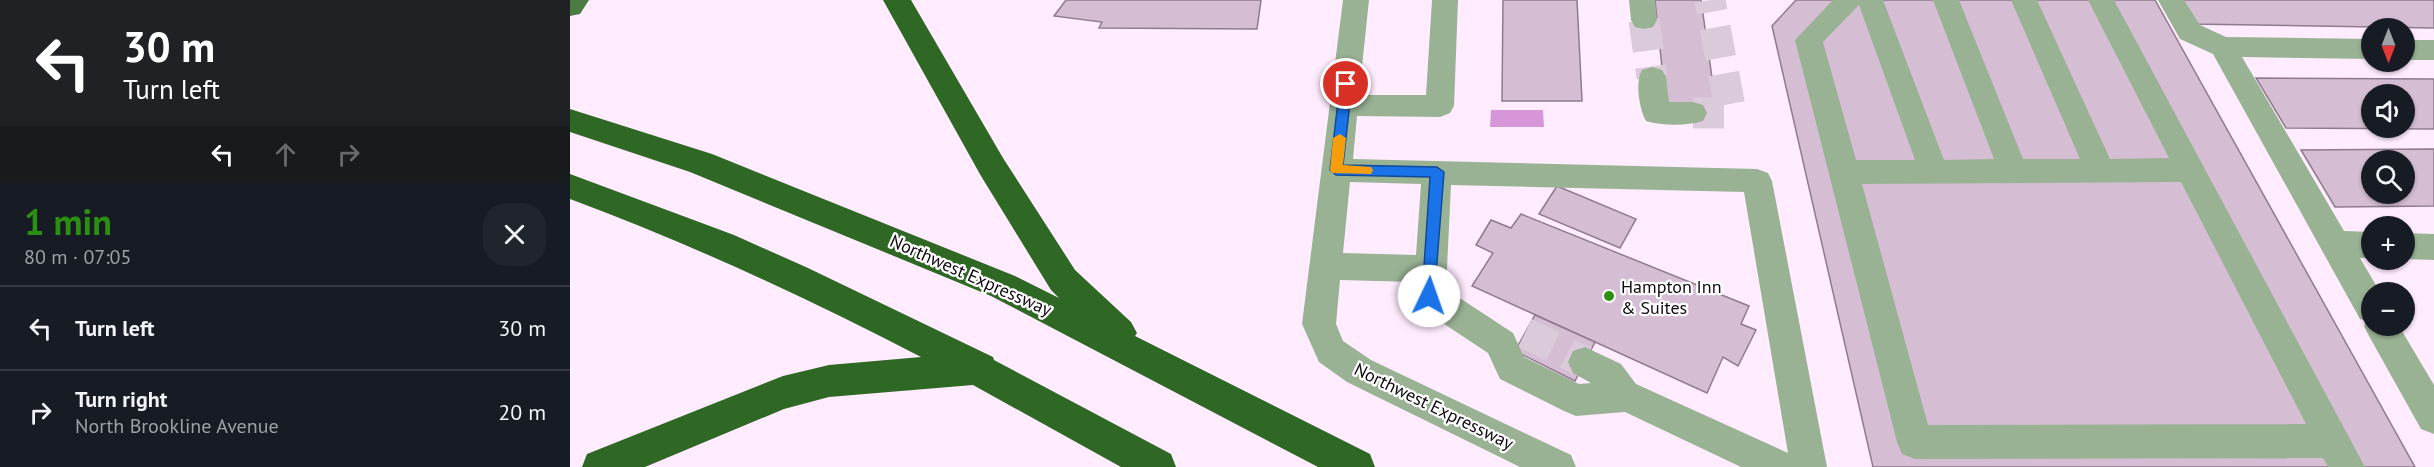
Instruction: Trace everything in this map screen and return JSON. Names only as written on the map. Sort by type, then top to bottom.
[{"type":"highway","points":[[897,0],[992,167],[1063,280],[1147,359]]},
{"type":"highway","name":"Northwest Expressway","points":[[570,120],[701,163],[993,281],[1356,467]]},
{"type":"highway","points":[[570,186],[648,213],[813,285],[980,368],[1157,467]]},
{"type":"highway","points":[[601,467],[765,400],[829,381],[980,368]]},
{"type":"main road","points":[[570,7],[575,0]]},
{"type":"street","name":"Northwest Expressway","points":[[1356,0],[1319,324],[1331,351],[1359,371],[1558,467]]},
{"type":"street","points":[[1344,105],[1440,106],[1445,0]]},
{"type":"street","points":[[1849,0],[1809,40],[1915,442],[1990,455],[2341,454],[2101,0]]},
{"type":"street","points":[[1870,0],[1934,172]]},
{"type":"street","points":[[1946,0],[2013,171]]},
{"type":"street","points":[[2024,0],[2100,171]]},
{"type":"street","points":[[2171,0],[2190,32],[2223,47],[2361,49]]},
{"type":"street","points":[[2223,47],[2361,290]]},
{"type":"street","points":[[2415,50],[2434,50]]},
{"type":"street","points":[[1652,77],[1656,113],[1693,113]]},
{"type":"street","points":[[1336,170],[1757,181],[1809,467]]},
{"type":"street","points":[[1844,172],[2191,170]]},
{"type":"street","points":[[1437,172],[1428,293],[1431,298],[1501,343],[1512,368],[1576,400],[1624,395]]},
{"type":"street","points":[[2335,244],[2361,245]]},
{"type":"street","points":[[2415,246],[2434,247]]},
{"type":"street","points":[[1325,266],[1431,269]]},
{"type":"street","points":[[1488,334],[1508,331],[1525,333]]},
{"type":"street","points":[[2387,336],[2434,418]]},
{"type":"street","points":[[1585,362],[1609,375],[1624,395],[1780,467]]},
{"type":"shaded area","points":[[1491,110],[1543,110],[1544,127],[1490,127]]},
{"type":"building","points":[[1066,0],[1261,0],[1257,29],[1099,28],[1102,22],[1054,16]]},
{"type":"building","points":[[1503,0],[1577,0],[1582,101],[1502,101]]},
{"type":"building","points":[[1655,0],[1701,0],[1716,106],[1666,106]]},
{"type":"building","points":[[1796,0],[2155,0],[2415,467],[1873,467],[1772,26]]},
{"type":"building","points":[[2179,0],[2434,0],[2434,28],[2415,28],[2415,18],[2361,18],[2361,27],[2192,24]]},
{"type":"building","points":[[2256,78],[2434,79],[2434,129],[2415,129],[2415,84],[2361,84],[2361,129],[2286,128]]},
{"type":"building","points":[[2434,149],[2434,206],[2335,207],[2301,150]]},
{"type":"building","points":[[1557,186],[1636,219],[1620,248],[1539,214]]},
{"type":"building","name":"Hampton Inn & Suites","points":[[1521,214],[1749,306],[1741,324],[1756,330],[1738,366],[1723,357],[1707,393],[1472,286],[1493,253],[1476,245],[1491,220],[1511,228]]},
{"type":"building","points":[[1535,315],[1595,342],[1575,381],[1515,351]]},
{"type":"tunnel","points":[[1693,113],[1731,113],[1710,0]]},
{"type":"tunnel","points":[[1644,20],[1652,77]]},
{"type":"tunnel","points":[[1525,333],[1585,362]]},
{"type":"slow traffic","points":[[1340,138],[1336,170],[1367,170]]},
{"type":"place","name":"Hampton Inn & Suites","points":[[1609,296]]},
{"type":"route","points":[[1346,84],[1336,170],[1437,172],[1429,296]]}]
